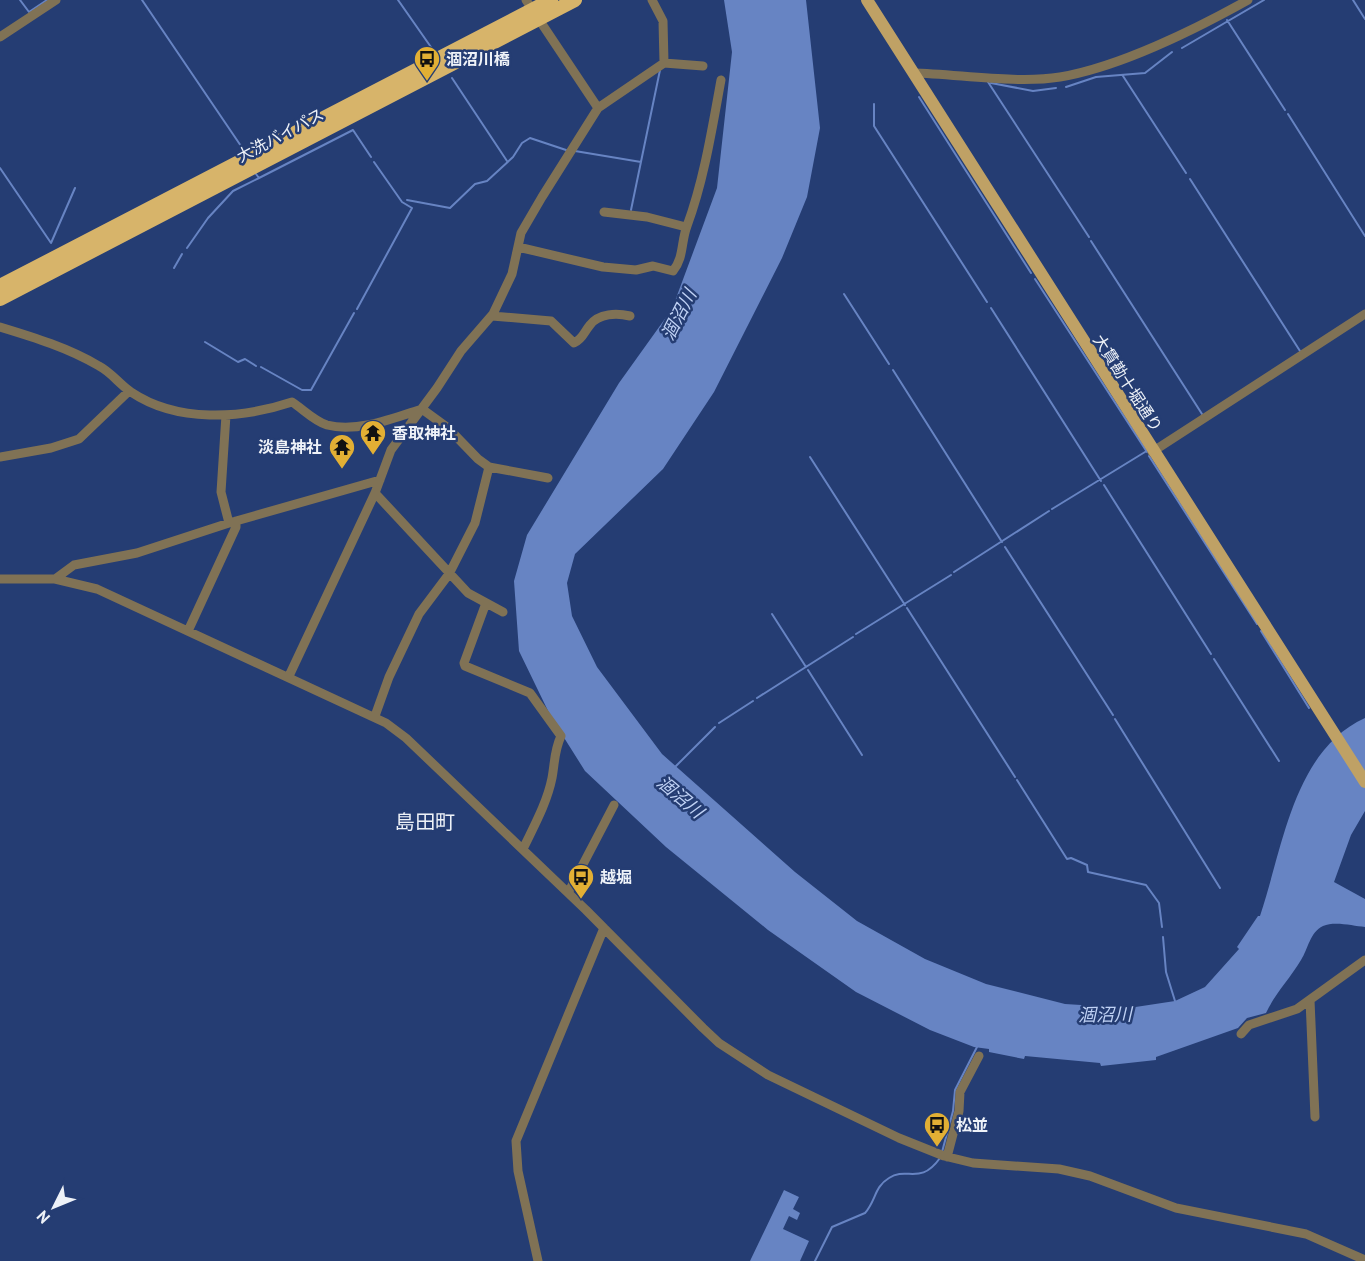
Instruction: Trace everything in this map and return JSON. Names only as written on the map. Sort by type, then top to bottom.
[{"type":"highway","name":"大洗バイパス","points":[[0,300],[551,0]]},
{"type":"highway","name":"大洗バイパス","points":[[0,286],[532,10],[576,0]]},
{"type":"main road","name":"大貫勘十堀通り","points":[[867,0],[1152,452],[1365,782]]},
{"type":"street","points":[[0,37],[56,0]]},
{"type":"street","points":[[652,0],[663,21],[664,63]]},
{"type":"street","points":[[913,73],[1017,78],[1067,75],[1113,61],[1186,32],[1248,0]]},
{"type":"street","points":[[532,10],[598,108]]},
{"type":"street","points":[[289,676],[375,493],[391,450],[422,409],[460,351],[492,315],[512,274],[521,233],[598,108],[664,63],[703,66]]},
{"type":"street","points":[[518,247],[603,267],[636,270],[653,266],[673,271],[684,246],[686,227],[696,200],[721,80]]},
{"type":"street","points":[[604,212],[647,217],[686,227]]},
{"type":"street","points":[[492,315],[550,321],[574,343],[582,337],[594,320],[613,314],[630,316]]},
{"type":"street","points":[[1152,452],[1365,315]]},
{"type":"street","points":[[0,327],[34,338],[98,365],[129,391],[181,412],[226,415],[263,412],[292,402],[325,424],[352,426],[422,409]]},
{"type":"street","points":[[0,457],[51,448],[79,439],[129,391]]},
{"type":"street","points":[[422,409],[448,428],[478,459],[489,466],[548,478]]},
{"type":"street","points":[[188,631],[236,527],[221,492],[226,415]]},
{"type":"street","points":[[375,716],[389,677],[418,614],[449,574],[475,523],[489,466]]},
{"type":"street","points":[[55,579],[74,565],[137,553],[233,522],[380,480]]},
{"type":"street","points":[[375,493],[468,593],[503,612]]},
{"type":"street","points":[[0,579],[55,579],[97,589],[375,716],[406,738],[523,849],[703,1028],[754,1066],[899,1138],[947,1157],[973,1163],[1059,1169],[1090,1176],[1176,1208],[1306,1234],[1365,1260]]},
{"type":"street","points":[[486,603],[464,663],[465,666],[530,693],[561,736],[554,751],[552,777],[542,808],[523,849]]},
{"type":"street","points":[[568,893],[614,805]]},
{"type":"street","points":[[538,1261],[518,1171],[516,1141],[604,928]]},
{"type":"street","points":[[1241,1034],[1249,1025],[1274,1018],[1310,1000],[1338,977],[1365,960]]},
{"type":"street","points":[[1310,1000],[1316,1117]]},
{"type":"street","points":[[947,1157],[959,1112],[960,1092],[979,1056]]},
{"type":"water","name":"涸沼川","points":[[724,0],[806,0],[820,128],[807,197],[782,258],[714,392],[663,469],[575,554],[567,583],[572,616],[597,667],[662,754],[795,872],[857,921],[925,959],[986,984],[1065,1004],[1129,1008],[1175,1001],[1205,987],[1239,949],[1237,947],[1260,916],[1284,832],[1306,777],[1321,753],[1341,733],[1365,718],[1365,811],[1351,835],[1334,882],[1365,899],[1365,927],[1333,924],[1323,926],[1315,932],[1301,960],[1266,1013],[1247,1018],[1238,1028],[1156,1057],[1156,1060],[1101,1066],[1100,1063],[1025,1056],[1024,1059],[989,1052],[989,1049],[974,1047],[930,1030],[856,992],[768,930],[666,847],[585,771],[551,717],[519,651],[514,581],[527,535],[619,383],[672,309],[717,188],[732,52]]},
{"type":"water","points":[[784,1190],[799,1197],[793,1209],[800,1213],[797,1220],[789,1216],[783,1229],[809,1241],[800,1261],[750,1261]]},
{"type":"waterway","points":[[20,0],[29,12],[47,0]]},
{"type":"waterway","points":[[142,0],[243,149]]},
{"type":"waterway","points":[[398,0],[433,50]]},
{"type":"waterway","points":[[1182,48],[1264,0]]},
{"type":"waterway","points":[[1353,0],[1365,19]]},
{"type":"waterway","points":[[1227,20],[1285,110]]},
{"type":"waterway","points":[[1066,87],[1096,77],[1145,73],[1172,52]]},
{"type":"waterway","points":[[631,210],[660,70]]},
{"type":"waterway","points":[[1123,76],[1186,173]]},
{"type":"waterway","points":[[452,78],[507,161]]},
{"type":"waterway","points":[[988,82],[1089,237]]},
{"type":"waterway","points":[[991,83],[1033,91],[1056,88]]},
{"type":"waterway","points":[[919,97],[1031,273]]},
{"type":"waterway","points":[[874,104],[874,126],[987,302]]},
{"type":"waterway","points":[[1288,114],[1365,236]]},
{"type":"waterway","points":[[259,178],[353,130],[371,157]]},
{"type":"waterway","points":[[407,200],[450,208],[475,184],[487,181],[513,157],[522,143],[530,138],[566,150]]},
{"type":"waterway","points":[[575,151],[641,162]]},
{"type":"waterway","points":[[357,309],[412,208],[402,202],[374,162]]},
{"type":"waterway","points":[[0,168],[51,243],[75,188]]},
{"type":"waterway","points":[[187,248],[208,218],[233,191],[259,178],[256,174]]},
{"type":"waterway","points":[[1190,179],[1300,351]]},
{"type":"waterway","points":[[1091,241],[1202,414]]},
{"type":"waterway","points":[[174,268],[182,254]]},
{"type":"waterway","points":[[1035,279],[1147,452]]},
{"type":"waterway","points":[[844,294],[889,364]]},
{"type":"waterway","points":[[991,308],[1101,481]]},
{"type":"waterway","points":[[261,367],[302,390],[311,390],[354,313]]},
{"type":"waterway","points":[[205,342],[238,362],[245,359],[256,366]]},
{"type":"waterway","points":[[893,370],[1002,542]]},
{"type":"waterway","points":[[1052,509],[1145,452]]},
{"type":"waterway","points":[[1149,456],[1257,624]]},
{"type":"waterway","points":[[810,457],[905,605]]},
{"type":"waterway","points":[[1104,485],[1211,654]]},
{"type":"waterway","points":[[954,572],[1049,511]]},
{"type":"waterway","points":[[1005,547],[1113,715]]},
{"type":"waterway","points":[[856,634],[951,575]]},
{"type":"waterway","points":[[907,608],[1015,777]]},
{"type":"waterway","points":[[772,614],[806,667]]},
{"type":"waterway","points":[[1261,631],[1309,708]]},
{"type":"waterway","points":[[757,698],[853,637]]},
{"type":"waterway","points":[[1214,659],[1279,761]]},
{"type":"waterway","points":[[808,670],[862,755]]},
{"type":"waterway","points":[[719,723],[753,701]]},
{"type":"waterway","points":[[1115,719],[1220,888]]},
{"type":"waterway","points":[[676,766],[715,727]]},
{"type":"waterway","points":[[1017,780],[1067,859],[1071,858],[1087,865],[1088,872],[1146,885],[1159,903],[1162,927]]},
{"type":"waterway","points":[[1163,937],[1166,972],[1175,1001]]},
{"type":"waterway","points":[[942,1152],[953,1111],[955,1090],[978,1045]]},
{"type":"waterway","points":[[815,1261],[832,1227],[865,1213],[884,1182],[896,1175],[926,1171],[940,1158]]},
{"type":"place","name":"涸沼川橋","points":[[427,82]]},
{"type":"place","name":"香取神社","points":[[373,456]]},
{"type":"place","name":"淡島神社","points":[[342,470]]},
{"type":"place","name":"越堀","points":[[581,900]]},
{"type":"place","name":"松並","points":[[937,1148]]},
{"type":"district","name":"島田町","points":[[425,822]]}]
